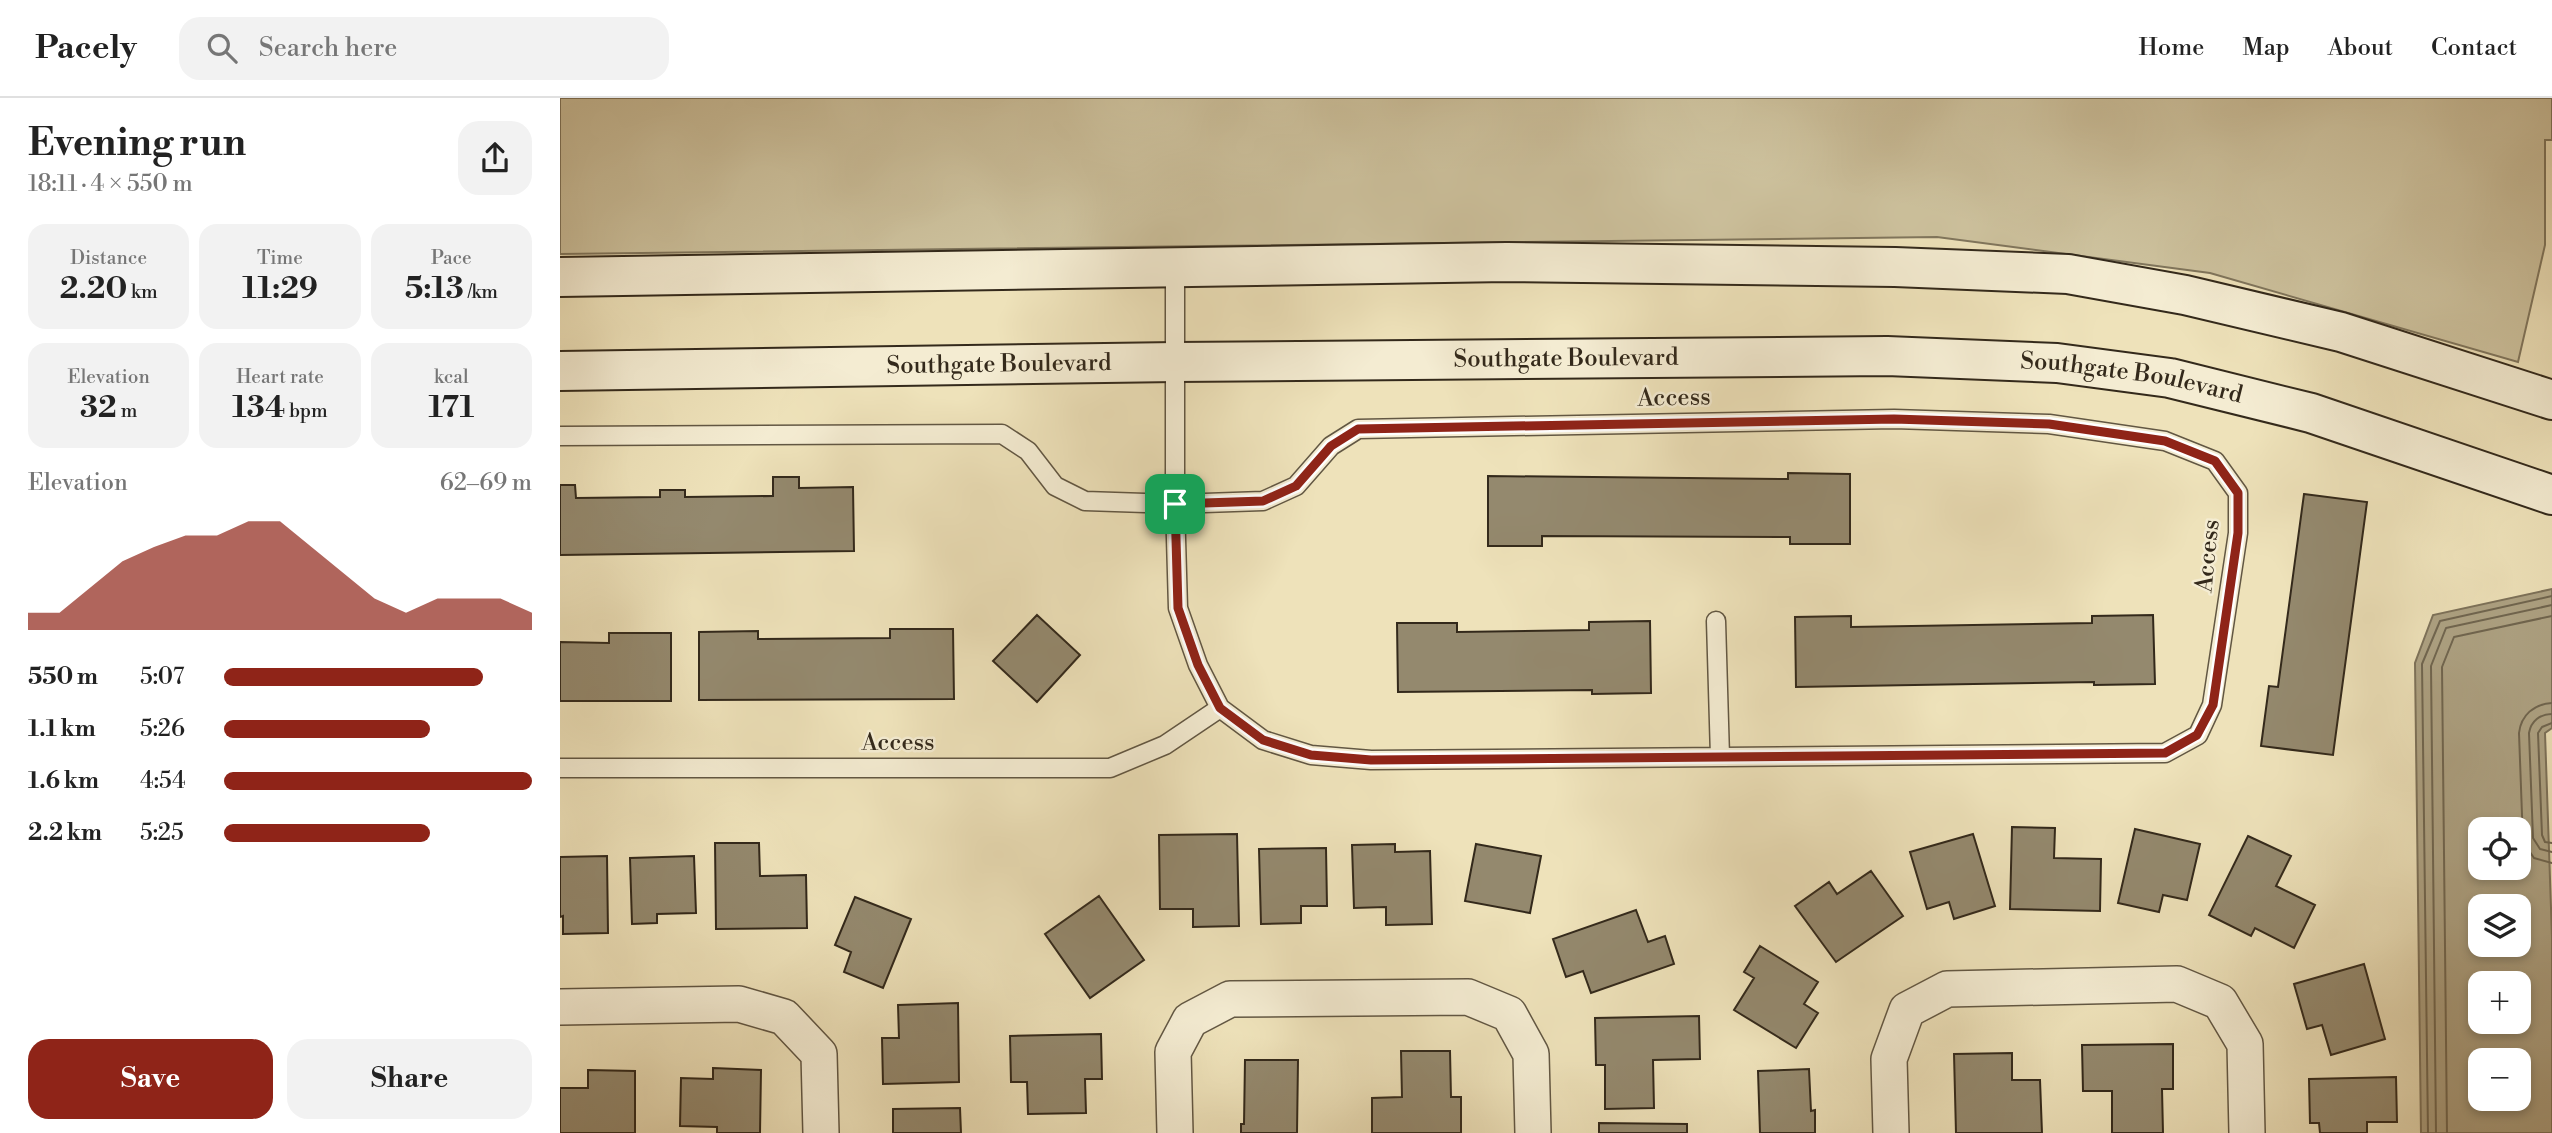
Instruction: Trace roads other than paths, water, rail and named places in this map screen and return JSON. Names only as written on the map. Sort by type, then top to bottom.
[{"type":"main road","points":[[560,277],[1507,262],[1895,267],[2068,274],[2185,295],[2341,332],[2552,400]]},
{"type":"main road","name":"Southgate Boulevard","points":[[560,371],[1887,356],[2057,363],[2170,378],[2311,413],[2552,495]]},
{"type":"street","points":[[1891,1133],[1889,1059],[1907,1010],[1947,989],[2178,984],[2220,1002],[2245,1044],[2247,1133]]},
{"type":"street","points":[[1175,1133],[1173,1052],[1190,1020],[1230,999],[1468,997],[1509,1014],[1531,1054],[1533,1133]]},
{"type":"street","points":[[560,1007],[739,1004],[784,1017],[819,1054],[821,1133]]},
{"type":"lane","name":"Access","points":[[560,436],[1002,434],[1028,452],[1055,486],[1085,501],[1175,504],[1263,501],[1296,486],[1331,446],[1358,429],[1894,419],[2049,424],[2165,441],[2215,461],[2238,493],[2238,533],[2213,705],[2197,735],[2165,753],[1371,760],[1311,755],[1263,740],[1220,708],[1198,665],[1178,608],[1175,504],[1175,268]]},
{"type":"lane","points":[[1716,621],[1720,757]]},
{"type":"lane","name":"Access","points":[[560,768],[1110,768],[1165,745],[1220,708]]},
{"type":"water","points":[[2552,589],[2552,728],[2545,733],[2552,937],[2552,1133],[2421,1133],[2415,663],[2433,615]]}]
